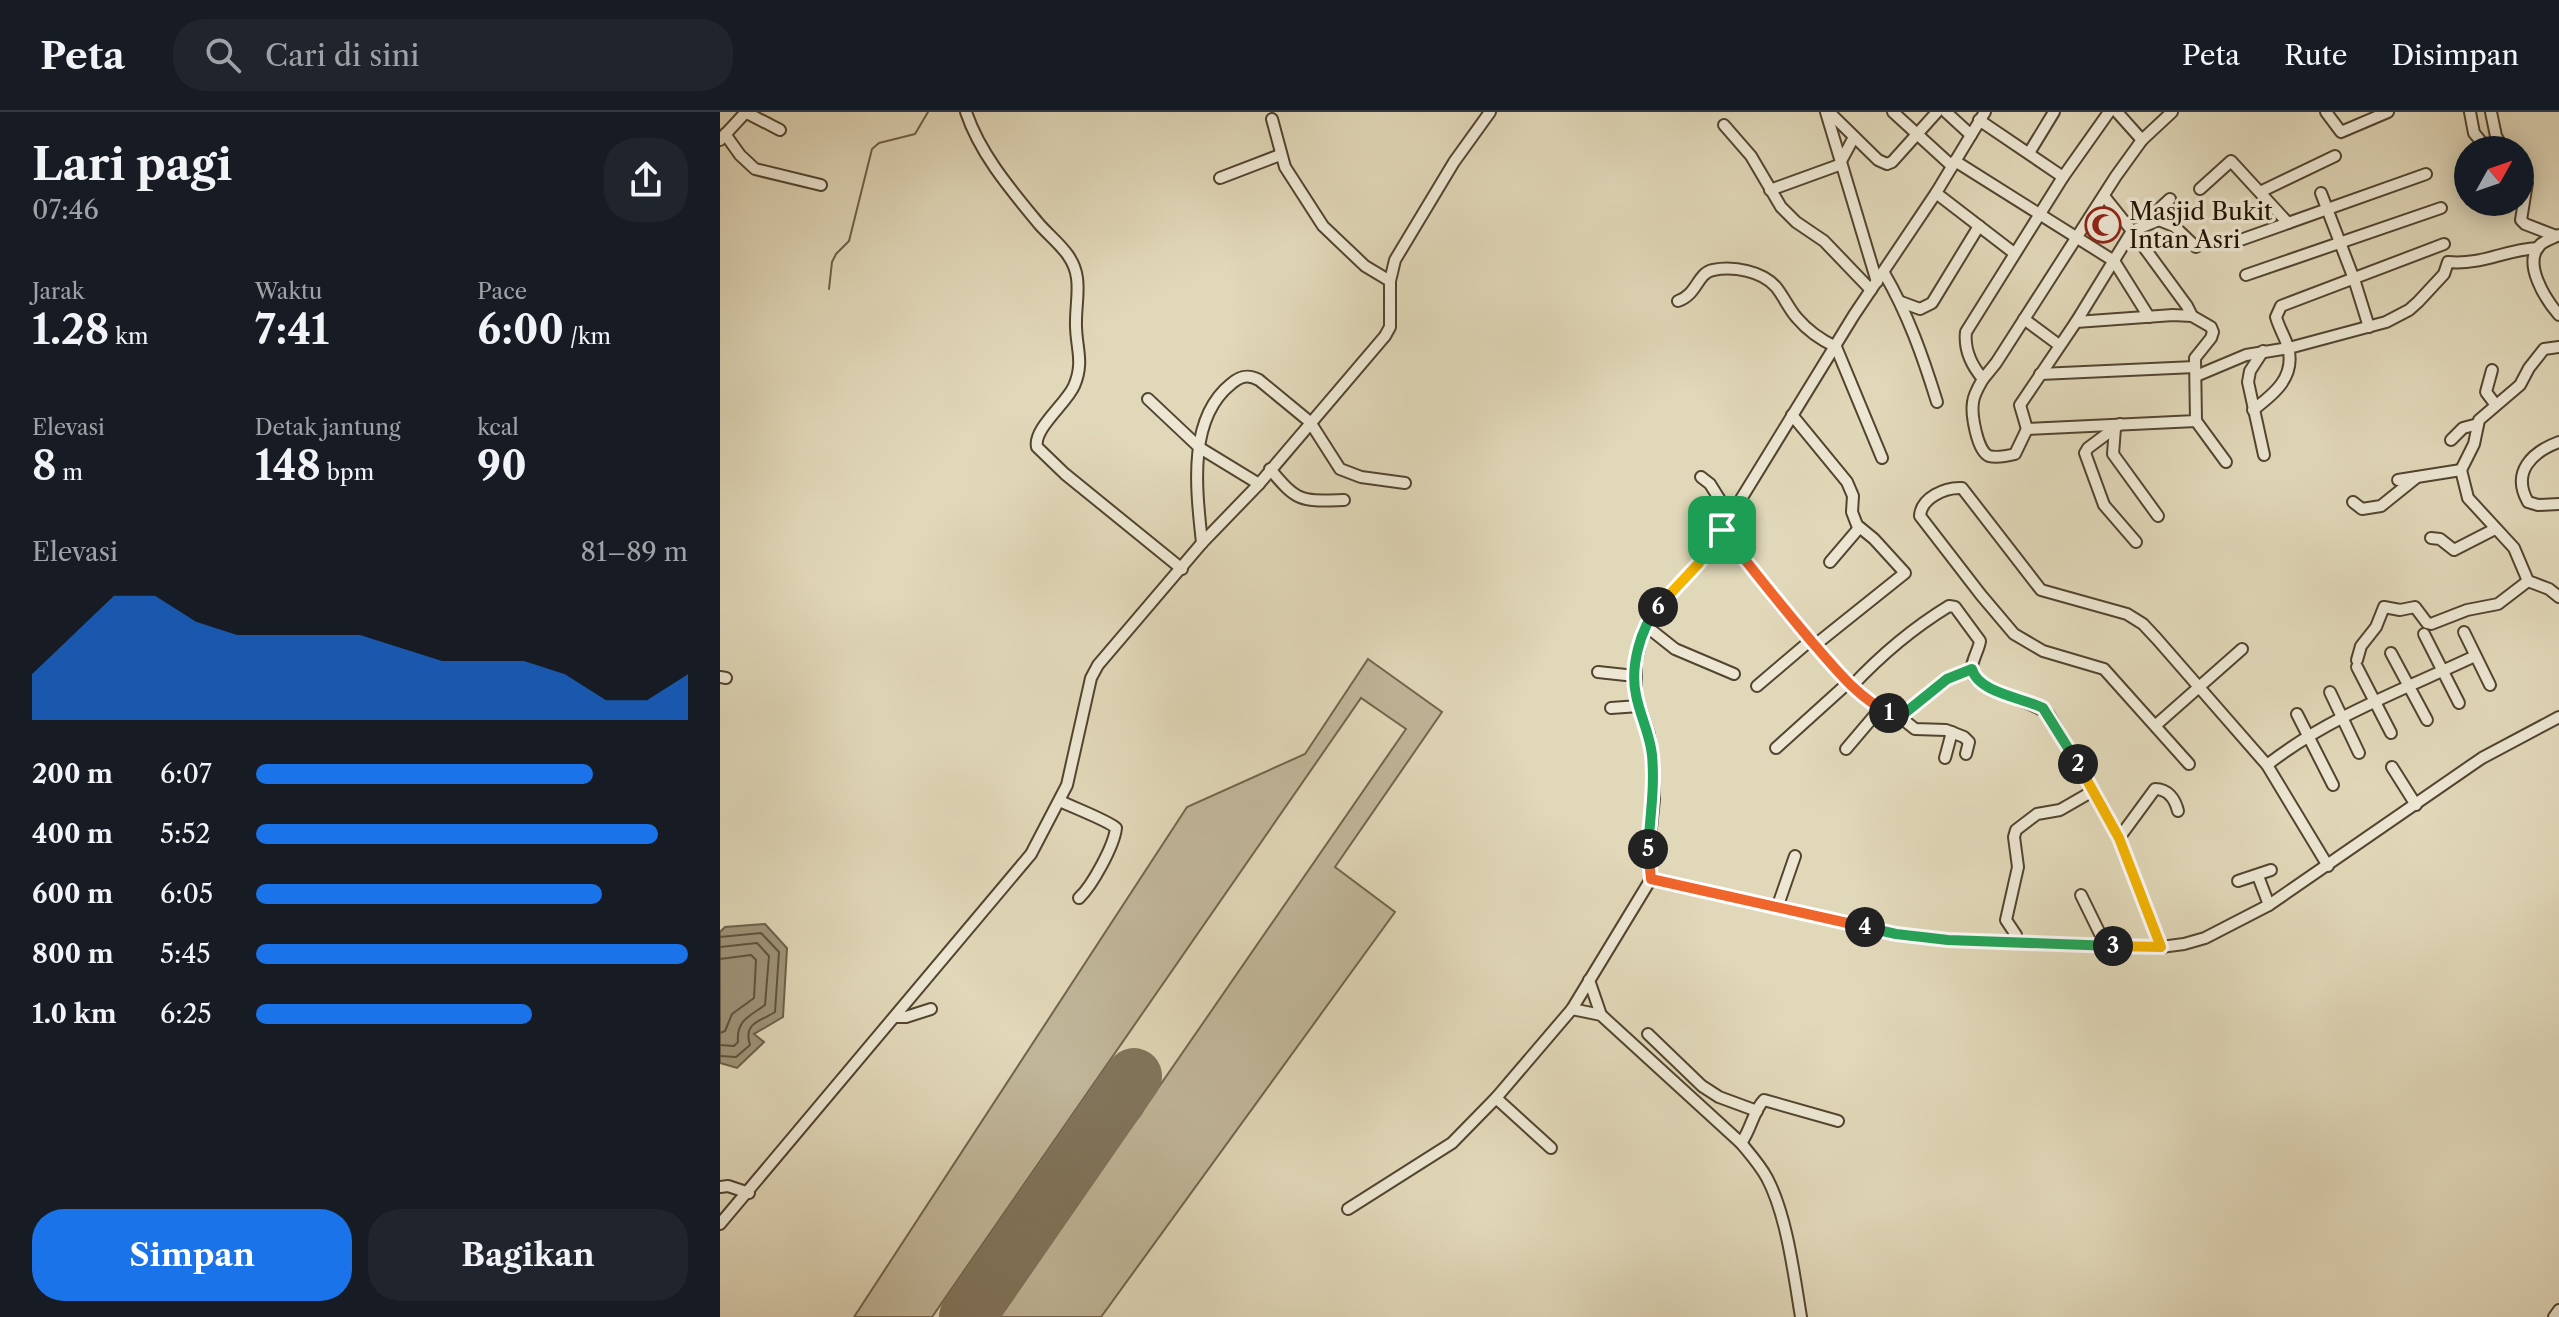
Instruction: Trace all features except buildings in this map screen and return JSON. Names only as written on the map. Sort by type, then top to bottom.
[{"type":"street","points":[[780,130],[746,112],[723,137],[755,169],[821,185]]},
{"type":"street","points":[[966,112],[989,159],[1041,227],[1065,251],[1075,268],[1078,285],[1076,335],[1081,365],[1070,395],[1037,437],[1037,447],[1065,474],[1182,569]]},
{"type":"street","points":[[720,1224],[1031,854],[1067,785],[1091,678],[1098,665],[1385,336],[1390,327],[1390,281],[1395,260],[1454,162],[1490,112]]},
{"type":"street","points":[[1827,112],[1878,160],[1887,164],[1937,112]]},
{"type":"street","points":[[1827,112],[1877,282]]},
{"type":"street","points":[[1893,112],[1953,164],[2114,261],[2149,317]]},
{"type":"street","points":[[1946,112],[1971,135]]},
{"type":"street","points":[[2029,153],[2054,112]]},
{"type":"street","points":[[1983,379],[1976,371],[1967,349],[1966,332],[2063,177],[2109,112]]},
{"type":"street","points":[[2117,112],[2142,140]]},
{"type":"street","points":[[2172,112],[2142,140],[1983,379],[1975,394],[1972,410],[1975,432],[1986,454],[2015,454],[2027,429],[2019,407],[2132,231],[2156,220],[2174,226],[2196,247]]},
{"type":"street","points":[[2326,112],[2341,132],[2388,112]]},
{"type":"street","points":[[2470,112],[2476,136]]},
{"type":"street","points":[[2491,112],[2496,136]]},
{"type":"street","points":[[1348,1209],[1452,1143],[1496,1098],[1572,1009],[1651,879],[1648,857],[1654,799],[1652,757],[1635,676],[1638,651],[1646,626],[1656,609],[1689,575],[1722,530],[1982,116],[2063,177]]},
{"type":"street","points":[[1272,119],[1285,167],[1323,226],[1365,266],[1390,281]]},
{"type":"street","points":[[1724,125],[1751,156],[1787,214],[1901,302],[1920,309],[1932,303],[1979,226]]},
{"type":"street","points":[[1770,190],[1836,166],[1854,137]]},
{"type":"street","points":[[1220,178],[1280,155]]},
{"type":"street","points":[[2260,192],[2335,156]]},
{"type":"street","points":[[2200,189],[2231,161],[2288,223]]},
{"type":"street","points":[[2232,243],[2426,174]]},
{"type":"street","points":[[1936,193],[2014,253]]},
{"type":"street","points":[[2321,193],[2369,327]]},
{"type":"street","points":[[2104,196],[2192,316]]},
{"type":"street","points":[[2156,220],[2158,210],[2170,199]]},
{"type":"street","points":[[2246,275],[2441,208]]},
{"type":"street","points":[[2520,216],[2521,220],[2558,236]]},
{"type":"street","points":[[2040,374],[2195,371],[2246,355],[2289,348],[2369,327],[2409,310],[2444,274],[2448,262],[2471,264],[2511,250],[2538,248],[2558,236]]},
{"type":"street","points":[[2253,410],[2285,382],[2289,348],[2276,317],[2281,306],[2444,244]]},
{"type":"street","points":[[2538,248],[2535,252],[2535,272],[2542,291],[2559,315]]},
{"type":"street","points":[[1678,301],[1692,294],[1700,278],[1708,271],[1732,268],[1768,279],[1802,324],[1822,341],[1836,347],[1882,458]]},
{"type":"street","points":[[1901,302],[1937,402]]},
{"type":"street","points":[[2076,322],[2192,316],[2211,327],[2213,332],[2209,341],[2197,353],[2196,421],[2226,462]]},
{"type":"street","points":[[2024,319],[2059,345]]},
{"type":"street","points":[[2559,347],[2544,349],[2520,385],[2495,404],[2478,424],[2474,444],[2461,470],[2468,498],[2514,548],[2528,581],[2549,589],[2559,597]]},
{"type":"street","points":[[2263,351],[2248,376],[2264,455]]},
{"type":"street","points":[[2492,370],[2486,392],[2495,404]]},
{"type":"street","points":[[1202,543],[1197,492],[1205,426],[1215,401],[1234,381],[1247,376],[1266,385],[1310,422],[1334,464],[1344,472],[1405,483]]},
{"type":"street","points":[[1148,399],[1200,448],[1259,484]]},
{"type":"street","points":[[1757,686],[1905,573],[1874,539],[1859,528],[1853,518],[1853,496],[1847,482],[1792,415]]},
{"type":"street","points":[[2027,429],[2196,421]]},
{"type":"street","points":[[2451,440],[2463,428],[2478,424]]},
{"type":"street","points":[[2117,426],[2113,454],[2158,516]]},
{"type":"street","points":[[2117,426],[2088,447],[2085,456],[2105,508],[2136,542]]},
{"type":"street","points":[[2559,442],[2546,447],[2525,465],[2521,479],[2528,502],[2559,504]]},
{"type":"street","points":[[1270,469],[1298,498],[1344,500]]},
{"type":"street","points":[[2398,480],[2461,470]]},
{"type":"street","points":[[1701,477],[1710,484],[1730,516]]},
{"type":"street","points":[[2353,502],[2362,509],[2381,506],[2417,477]]},
{"type":"street","points":[[2189,764],[2103,668],[2043,651],[2014,634],[1920,516],[1926,502],[1953,488],[1962,488],[2039,588],[2136,619],[2201,686],[2267,765],[2328,866]]},
{"type":"street","points":[[1830,562],[1859,528]]},
{"type":"street","points":[[2431,538],[2440,539],[2453,551],[2495,529]]},
{"type":"street","points":[[1722,530],[1850,684],[1880,709],[1900,717],[1917,730],[1941,729],[1968,740],[1966,754]]},
{"type":"street","points":[[2391,733],[2357,664],[2361,646],[2376,627],[2384,607],[2400,610],[2415,607],[2431,624],[2467,610],[2498,604],[2528,581]]},
{"type":"street","points":[[1776,748],[1927,618],[1949,606],[1958,610],[1979,639],[1980,646],[1972,669],[1977,679],[2016,700],[2037,705],[2049,715],[2119,838],[2161,947]]},
{"type":"street","points":[[1646,626],[1675,649],[1734,674]]},
{"type":"street","points":[[2464,632],[2490,685]]},
{"type":"street","points":[[2424,634],[2459,703]]},
{"type":"street","points":[[2156,725],[2242,649]]},
{"type":"street","points":[[2391,653],[2427,720]]},
{"type":"street","points":[[2267,765],[2308,737],[2342,719],[2475,656]]},
{"type":"street","points":[[1900,717],[1947,679],[1972,669]]},
{"type":"street","points":[[1598,672],[1635,676]]},
{"type":"street","points":[[2330,692],[2359,753]]},
{"type":"street","points":[[1611,708],[1639,706]]},
{"type":"street","points":[[1846,749],[1880,709]]},
{"type":"street","points":[[2297,714],[2333,785]]},
{"type":"street","points":[[1651,879],[1896,934],[2161,947],[2205,938],[2269,905],[2482,758],[2559,717]]},
{"type":"street","points":[[1945,758],[1952,732]]},
{"type":"street","points":[[2392,767],[2416,805]]},
{"type":"street","points":[[2119,838],[2155,789],[2169,795],[2178,811]]},
{"type":"street","points":[[2016,942],[2016,935],[2006,919],[2018,867],[2016,830],[2037,814],[2060,810],[2093,791]]},
{"type":"street","points":[[1060,801],[1116,828],[1088,889],[1079,898]]},
{"type":"street","points":[[1777,908],[1795,856]]},
{"type":"street","points":[[2238,881],[2271,870]]},
{"type":"street","points":[[2258,876],[2269,905]]},
{"type":"street","points":[[2081,895],[2106,946]]},
{"type":"street","points":[[1589,980],[1601,1015],[1741,1143],[1768,1180],[1787,1243],[1801,1317]]},
{"type":"street","points":[[895,1017],[931,1009]]},
{"type":"street","points":[[1572,1009],[1601,1015]]},
{"type":"street","points":[[1648,1034],[1690,1075],[1719,1097],[1757,1111]]},
{"type":"street","points":[[1680,1086],[1690,1075]]},
{"type":"street","points":[[1496,1098],[1551,1148]]},
{"type":"street","points":[[1741,1143],[1761,1102],[1770,1099],[1838,1121]]},
{"type":"street","points":[[720,1187],[728,1186],[749,1193]]},
{"type":"street","points":[[2554,1317],[2559,1310]]},
{"type":"shaded area","points":[[1368,659],[1442,712],[1335,867],[1395,912],[1101,1317],[1000,1317],[1406,729],[1361,698],[932,1317],[854,1317],[1187,807],[1305,754]]},
{"type":"water","points":[[765,924],[787,948],[783,1017],[754,1034],[764,1042],[737,1068],[720,1063],[720,932],[725,927]]},
{"type":"waterway","points":[[829,289],[832,262],[849,241],[872,149],[879,143],[915,134],[928,112]]},
{"type":"taxiway","points":[[1085,1146],[1108,1085],[1119,1080],[1129,1083],[1137,1093],[1132,1109],[1091,1137]]},
{"type":"runway","points":[[967,1317],[1134,1076]]},
{"type":"place","name":"Masjid Bukit Intan Asri","points":[[2103,225]]},
{"type":"route","points":[[1722,530],[1819,650],[1848,683],[1873,704],[1900,717],[1947,679],[1972,669],[1977,679],[1989,687],[2043,708],[2119,838],[2161,947],[1948,940],[1896,934],[1651,879],[1648,845],[1654,799],[1652,757],[1649,735],[1636,696],[1636,661],[1650,617],[1699,563],[1722,530]]}]
